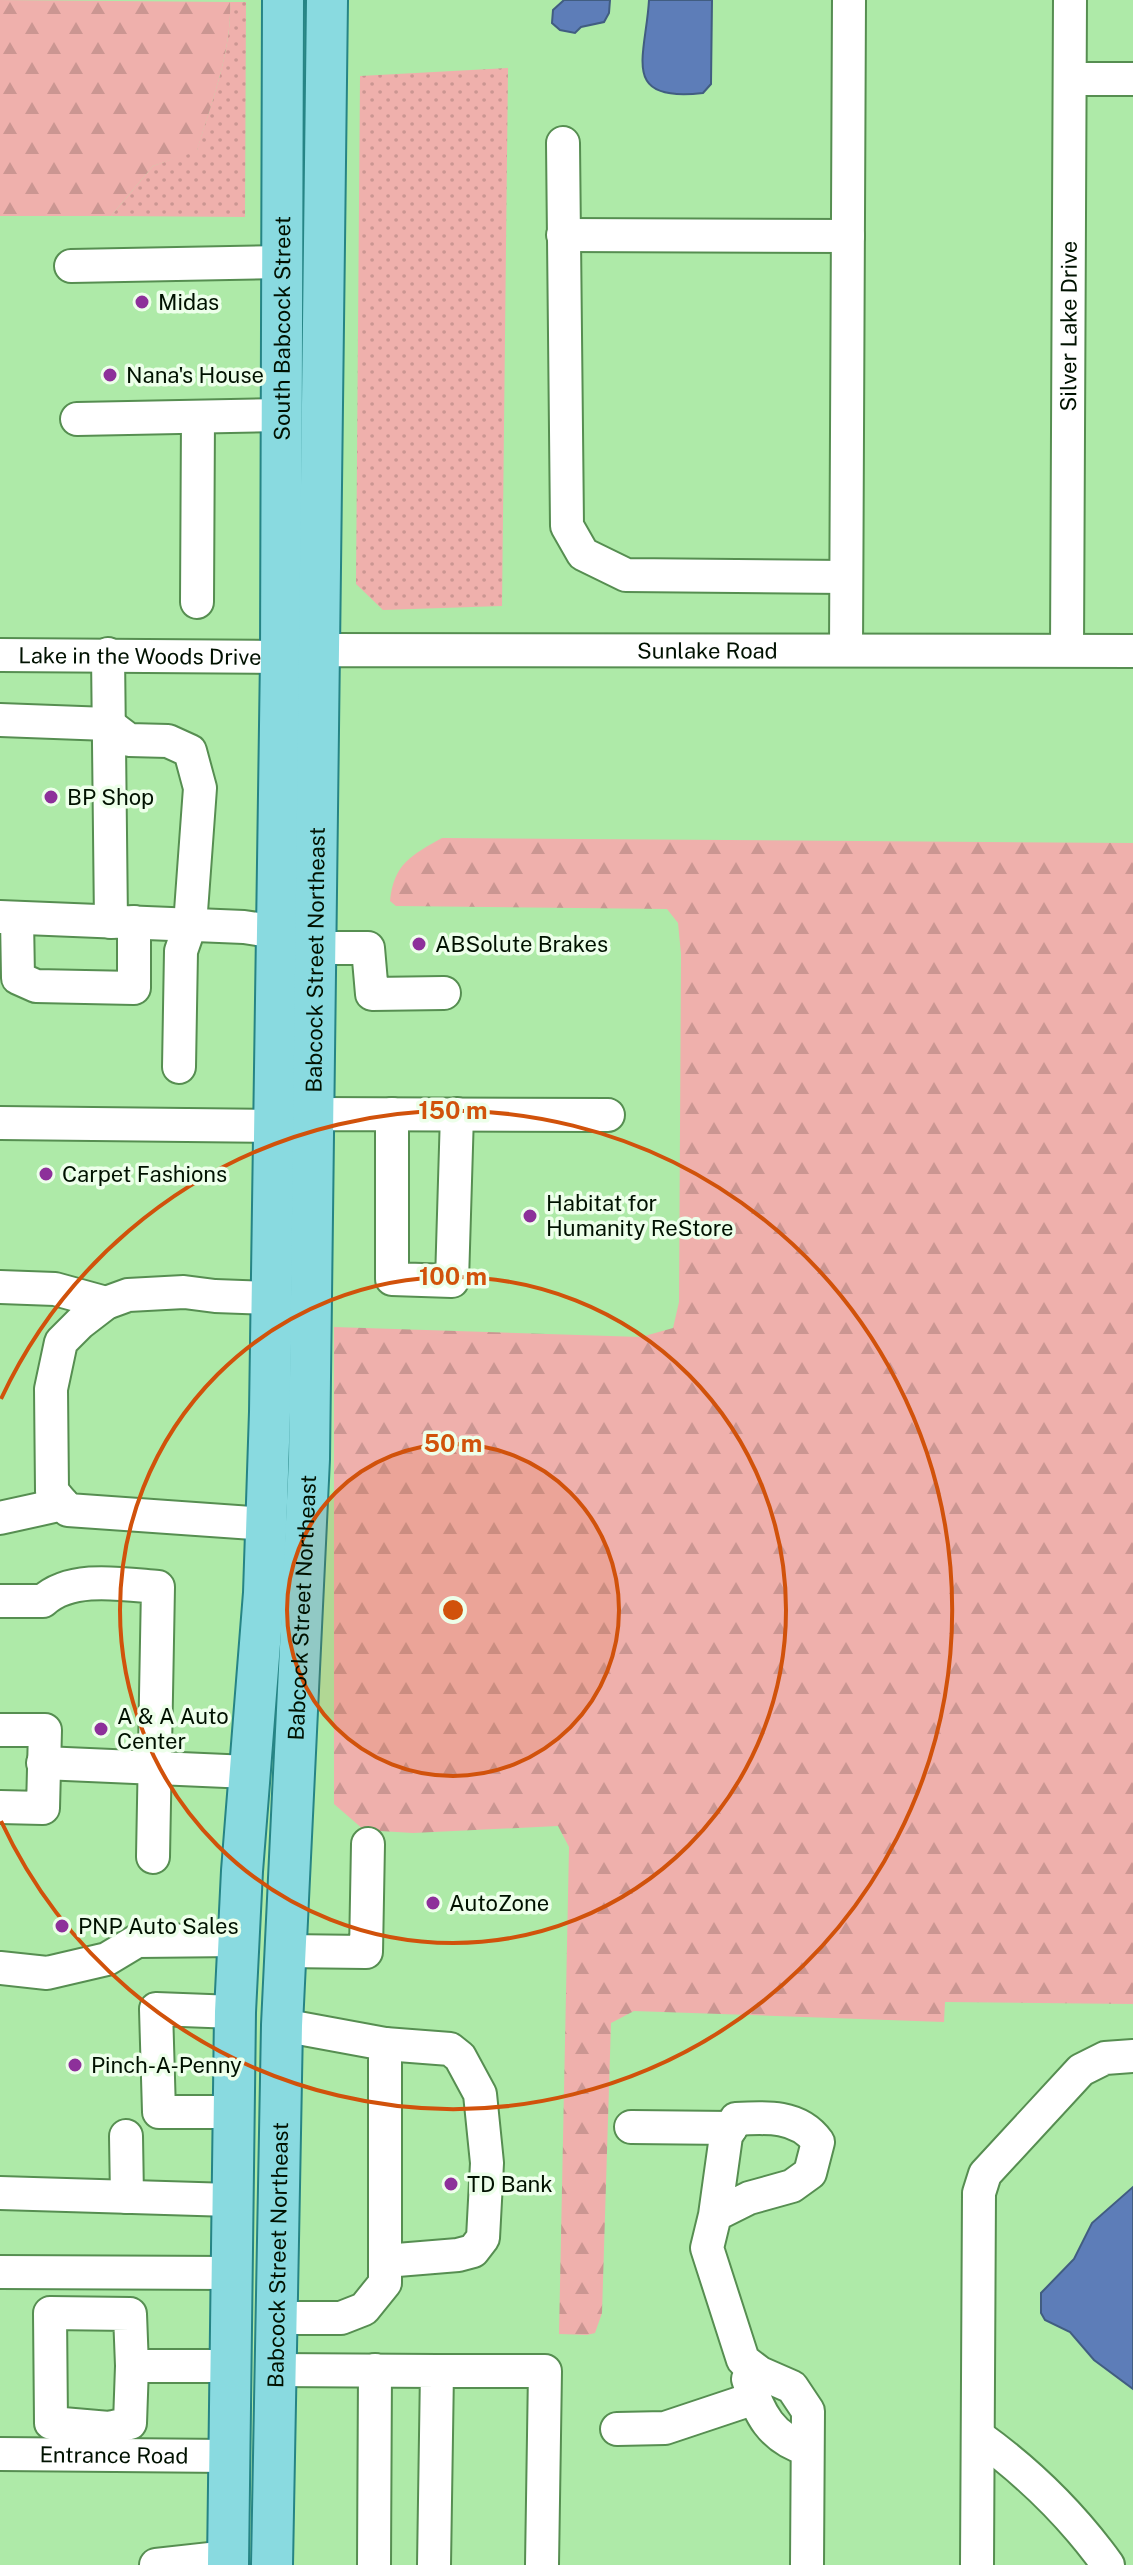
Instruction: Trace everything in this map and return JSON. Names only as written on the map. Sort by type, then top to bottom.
[{"type":"main road","name":"South Babcock Street","points":[[281,657],[283,0]]},
{"type":"main road","name":"South Babcock Street","points":[[320,650],[321,12]]},
{"type":"main road","name":"Babcock Street Northeast","points":[[272,2565],[282,2025],[309,1459],[320,650]]},
{"type":"main road","name":"Babcock Street Northeast","points":[[228,2561],[235,2012],[266,1524],[281,657]]},
{"type":"main road","points":[[238,1940],[282,2025]]},
{"type":"main road","points":[[235,2012],[280,2106]]},
{"type":"street","points":[[846,650],[849,0]]},
{"type":"street","name":"Silver Lake Drive","points":[[1067,650],[1070,0]]},
{"type":"street","points":[[1070,79],[1133,79]]},
{"type":"street","points":[[563,143],[567,526],[583,554],[626,575],[846,577]]},
{"type":"street","points":[[563,235],[848,236]]},
{"type":"street","points":[[71,266],[282,262]]},
{"type":"street","points":[[77,419],[282,415]]},
{"type":"street","points":[[197,602],[198,417]]},
{"type":"street","name":"Sunlake Road","points":[[281,657],[320,650],[1133,651]]},
{"type":"street","points":[[108,654],[108,724],[122,922],[134,988],[36,986],[18,978],[8,917],[122,922],[190,925],[244,927],[277,932]]},
{"type":"street","name":"Lake in the Woods Drive","points":[[0,655],[281,657]]},
{"type":"street","points":[[0,720],[108,724],[129,740],[168,741],[190,751],[200,788],[190,925],[181,951],[179,1067]]},
{"type":"street","points":[[316,948],[368,948],[372,994],[444,993]]},
{"type":"street","points":[[0,1123],[275,1126],[314,1114],[608,1115]]},
{"type":"street","points":[[392,1114],[392,1279],[452,1281],[457,1114]]},
{"type":"street","points":[[0,1287],[55,1289],[106,1303]]},
{"type":"street","points":[[266,1524],[68,1510],[52,1491],[51,1389],[61,1342],[106,1303],[128,1295],[157,1292],[272,1298]]},
{"type":"street","points":[[0,1518],[63,1504]]},
{"type":"street","points":[[0,1601],[43,1601],[55,1590],[105,1583],[158,1587],[153,1857]]},
{"type":"street","points":[[0,1730],[45,1730],[43,1808],[0,1807]]},
{"type":"street","points":[[43,1763],[249,1772]]},
{"type":"street","points":[[286,1951],[366,1952],[368,1844]]},
{"type":"street","points":[[0,1968],[47,1973],[107,1959],[137,1941],[238,1940]]},
{"type":"street","points":[[232,2112],[159,2112],[156,2009],[235,2012]]},
{"type":"street","points":[[282,2025],[385,2044],[450,2049],[460,2057],[480,2094],[487,2187],[483,2238],[473,2251],[458,2255],[385,2261]]},
{"type":"street","points":[[276,2318],[341,2318],[364,2309],[385,2283],[385,2044]]},
{"type":"street","points":[[977,2565],[979,2193],[985,2174],[1081,2070],[1105,2058],[1133,2056]]},
{"type":"street","points":[[715,2215],[749,2198],[792,2186],[810,2173],[818,2142],[810,2130],[791,2121],[736,2119],[726,2136],[707,2248],[755,2398],[767,2424],[787,2443],[807,2449]]},
{"type":"street","points":[[631,2127],[731,2128]]},
{"type":"street","points":[[126,2136],[127,2197]]},
{"type":"street","points":[[0,2193],[231,2200]]},
{"type":"street","points":[[0,2272],[231,2273]]},
{"type":"street","points":[[743,2360],[760,2373],[792,2387],[808,2411],[807,2565]]},
{"type":"street","points":[[132,2366],[230,2366]]},
{"type":"street","points":[[274,2370],[545,2371],[542,2565]]},
{"type":"street","points":[[374,2565],[375,2370]]},
{"type":"street","points":[[434,2565],[437,2371]]},
{"type":"street","points":[[617,2429],[665,2428],[755,2398]]},
{"type":"street","points":[[978,2436],[1020,2467],[1088,2537],[1108,2565]]},
{"type":"street","name":"Entrance Road","points":[[0,2454],[229,2456]]},
{"type":"street","points":[[156,2565],[228,2561]]},
{"type":"green space","points":[[0,0],[230,2],[224,58],[197,151],[153,166],[111,216],[0,216]]},
{"type":"green space","points":[[230,2],[246,2],[245,217],[111,216],[153,166],[197,150],[224,58]]},
{"type":"green space","points":[[508,68],[502,606],[383,610],[356,584],[360,76]]},
{"type":"green space","points":[[442,838],[1133,843],[1133,2004],[945,2002],[944,2022],[634,2011],[611,2023],[602,2313],[595,2333],[587,2335],[559,2334],[569,1847],[558,1826],[413,1833],[364,1830],[334,1804],[334,1327],[641,1337],[673,1328],[679,1302],[681,954],[678,923],[667,909],[396,906],[390,901],[400,869],[413,855]]},
{"type":"water","points":[[564,0],[610,0],[609,13],[604,22],[581,27],[575,33],[560,30],[552,23],[553,10]]},
{"type":"water","points":[[649,0],[712,0],[711,84],[703,93],[659,91],[648,83],[643,71],[643,57]]},
{"type":"water","points":[[1133,2187],[1133,2389],[1094,2360],[1070,2332],[1045,2320],[1041,2313],[1041,2293],[1074,2259],[1092,2223]]},
{"type":"place","name":"Midas","points":[[142,302]]},
{"type":"place","name":"Nana's House","points":[[110,375]]},
{"type":"place","name":"BP Shop","points":[[51,797]]},
{"type":"place","name":"ABSolute Brakes","points":[[419,944]]},
{"type":"place","name":"Carpet Fashions","points":[[46,1174]]},
{"type":"place","name":"Habitat for Humanity ReStore","points":[[530,1216]]},
{"type":"place","name":"A & A Auto Center","points":[[101,1729]]},
{"type":"place","name":"AutoZone","points":[[433,1903]]},
{"type":"place","name":"PNP Auto Sales","points":[[62,1926]]},
{"type":"place","name":"Pinch-A-Penny","points":[[75,2065]]},
{"type":"place","name":"TD Bank","points":[[451,2184]]}]
